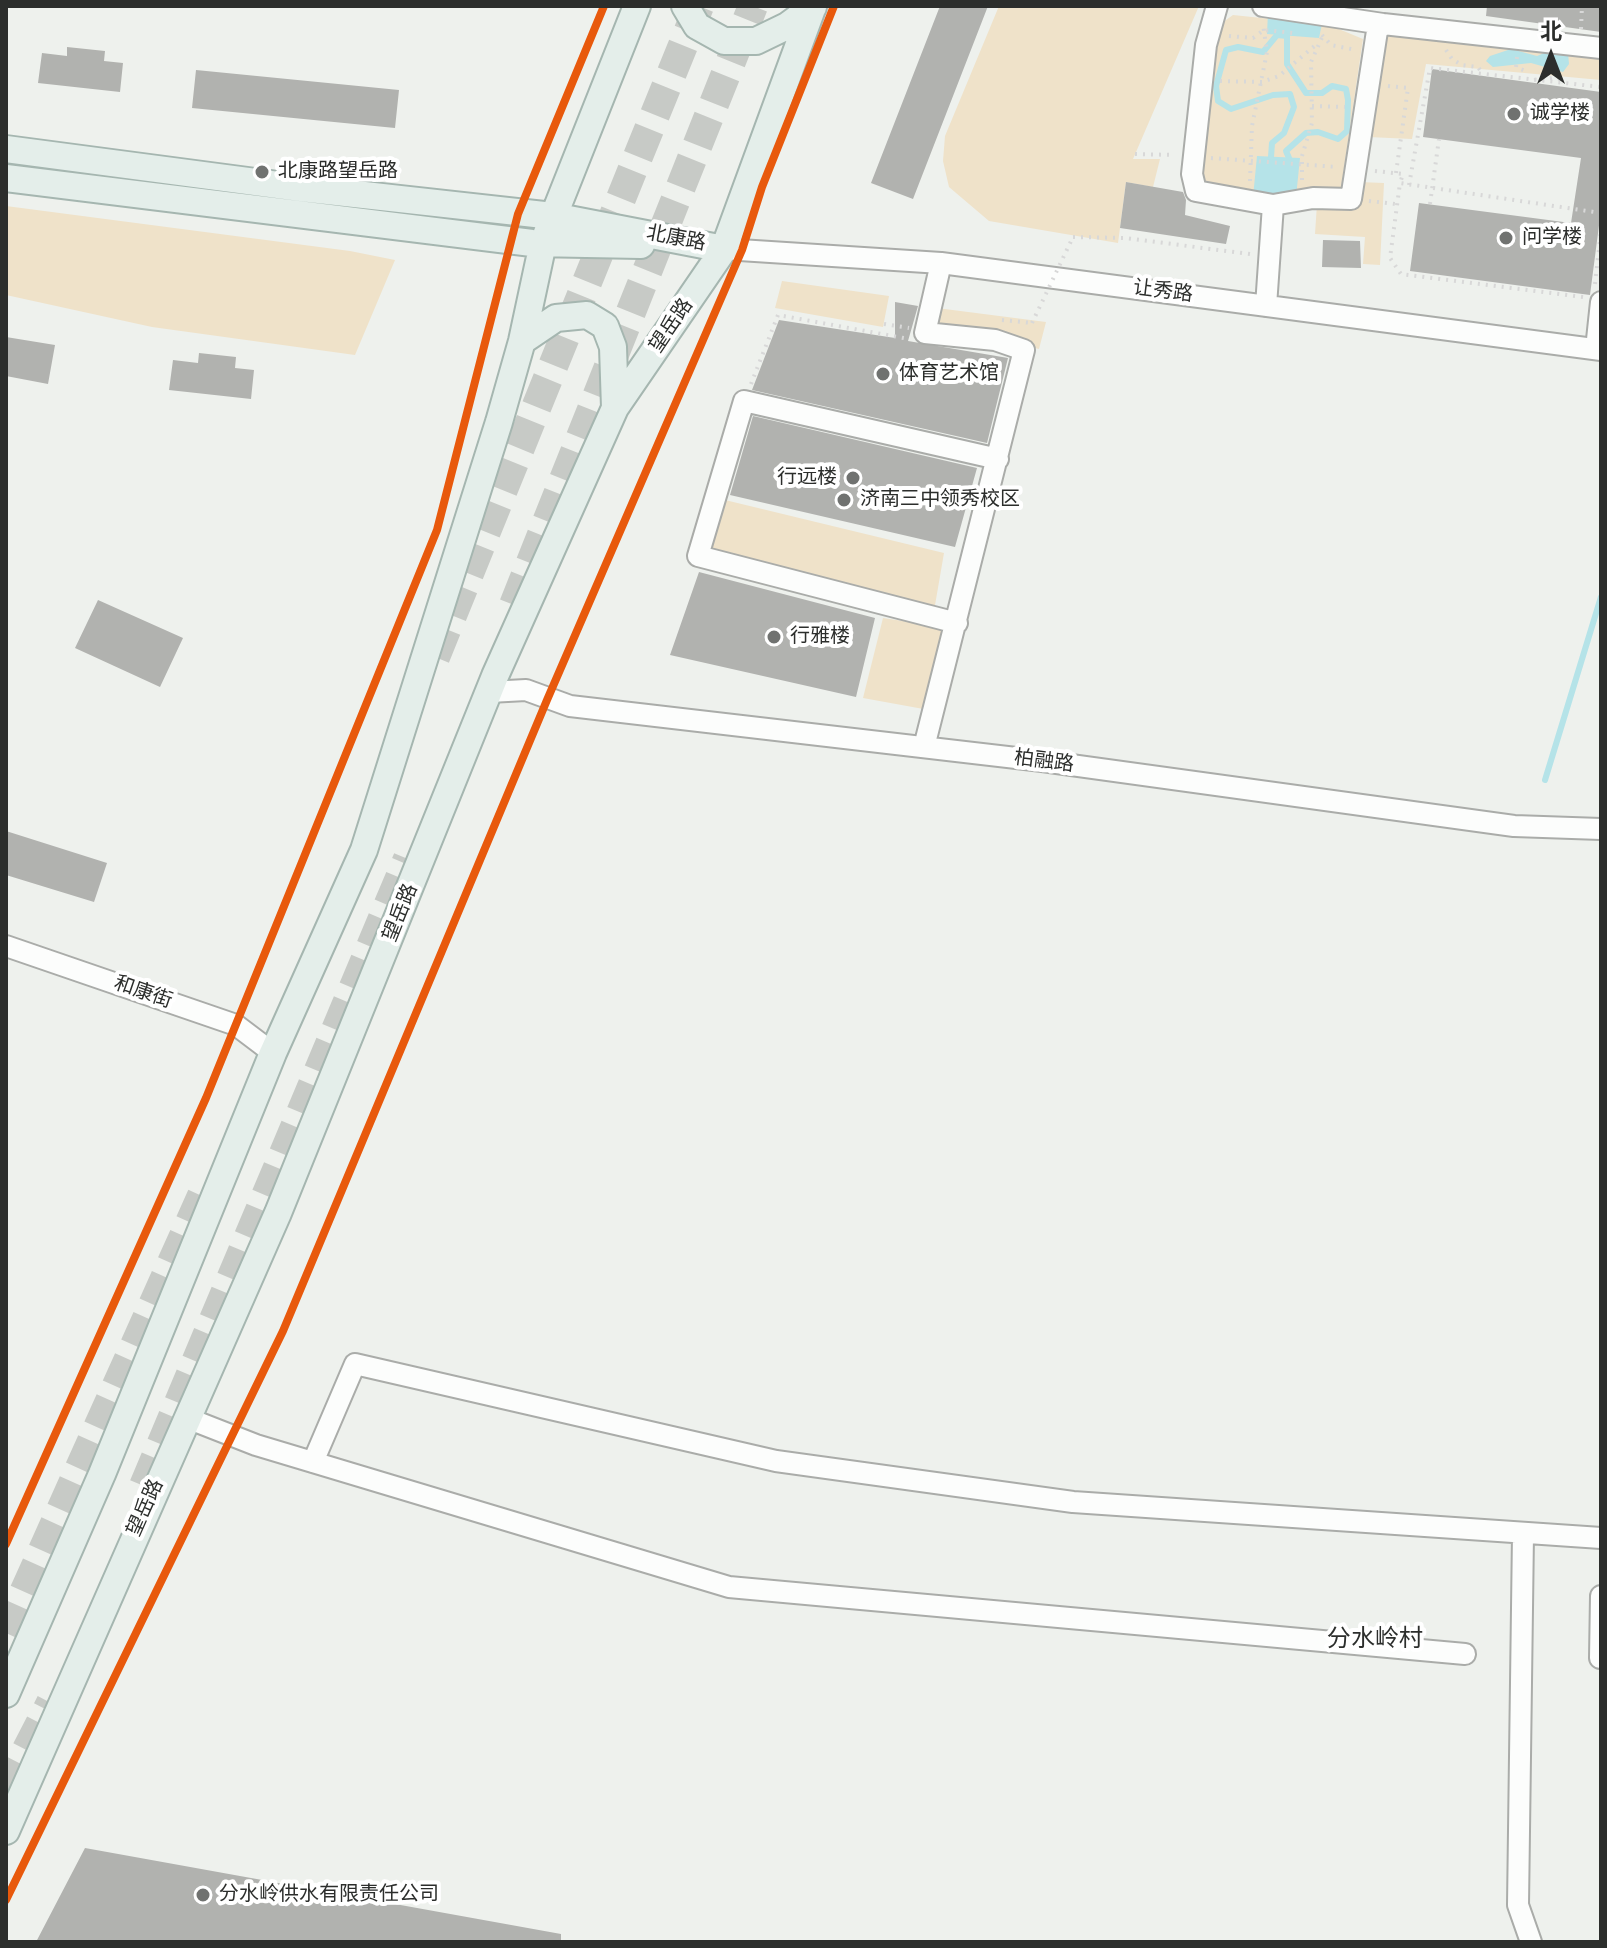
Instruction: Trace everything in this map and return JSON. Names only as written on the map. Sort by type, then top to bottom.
[{"type":"main road","points":[[6,1694],[102,1474],[273,1053],[364,850],[463,541],[522,341],[543,243],[637,6]]},
{"type":"main road","points":[[685,6],[697,26],[724,41],[756,41],[787,26],[813,6]]},
{"type":"main road","name":"望岳路","points":[[7,1826],[17,1776],[187,1418],[284,1199],[489,692],[615,408],[724,249],[813,6]]},
{"type":"main road","name":"北康路","points":[[6,149],[288,187],[553,216],[724,249]]},
{"type":"main road","name":"北康路","points":[[6,178],[543,243],[724,249]]},
{"type":"main road","points":[[522,341],[556,318],[587,315],[605,326],[613,347],[615,408]]},
{"type":"street","points":[[1217,6],[1207,34],[1194,156],[1196,191],[1273,205],[1313,198],[1351,199],[1377,31],[1383,24]]},
{"type":"street","points":[[1263,6],[1327,26],[1383,24],[1601,48]]},
{"type":"street","points":[[1266,306],[1273,205]]},
{"type":"street","name":"让秀路","points":[[724,249],[941,263],[1599,349]]},
{"type":"street","points":[[924,747],[1024,350],[995,340],[925,333],[941,263]]},
{"type":"street","points":[[1599,349],[1601,302]]},
{"type":"street","points":[[957,623],[698,556],[744,401],[998,459]]},
{"type":"street","name":"柏融路","points":[[489,692],[526,690],[570,706],[924,747],[1514,826],[1601,829]]},
{"type":"street","name":"和康街","points":[[6,946],[236,1025],[273,1053]]},
{"type":"street","points":[[313,1462],[355,1364],[776,1461],[1073,1502],[1601,1538]]},
{"type":"street","points":[[187,1418],[313,1462],[729,1587],[1465,1654]]},
{"type":"street","points":[[1523,1534],[1518,1905],[1531,1942]]},
{"type":"street","points":[[1600,1658],[1601,1596]]},
{"type":"path","points":[[1581,31],[1582,6]]},
{"type":"path","points":[[1302,163],[1310,132],[1311,62],[1327,26]]},
{"type":"path","points":[[1327,26],[1331,45],[1374,54]]},
{"type":"path","points":[[1207,34],[1253,38],[1264,30],[1267,52],[1256,104],[1252,160]]},
{"type":"path","points":[[1221,81],[1262,82],[1286,70],[1319,42]]},
{"type":"path","points":[[1462,65],[1478,67],[1482,73]]},
{"type":"path","points":[[1516,67],[1528,72]]},
{"type":"path","points":[[1409,185],[1430,68],[1601,87]]},
{"type":"path","points":[[1385,85],[1408,88],[1396,173]]},
{"type":"path","points":[[1312,106],[1344,107]]},
{"type":"path","points":[[1430,204],[1439,139]]},
{"type":"path","points":[[1135,154],[1302,163],[1403,174],[1390,258],[1401,274],[1593,298],[1601,231]]},
{"type":"path","points":[[1400,183],[1601,213]]},
{"type":"path","points":[[1351,199],[1397,204]]},
{"type":"path","points":[[997,326],[998,320],[1032,323],[1073,237],[1125,238],[1270,257]]},
{"type":"path","points":[[744,401],[778,315],[896,338],[916,339]]},
{"type":"shaded area","points":[[999,6],[1199,6],[1133,159],[1160,159],[1153,187],[1126,182],[1118,243],[989,221],[949,187],[943,161],[945,136]]},
{"type":"shaded area","points":[[1233,15],[1329,25],[1363,39],[1340,195],[1260,195],[1201,188],[1201,160],[1219,25]]},
{"type":"shaded area","points":[[1402,25],[1601,48],[1601,80],[1426,64],[1412,139],[1368,137],[1382,34]]},
{"type":"shaded area","points":[[1359,182],[1384,183],[1380,265],[1363,264],[1365,237],[1315,234],[1317,204]]},
{"type":"shaded area","points":[[6,206],[350,251],[395,260],[355,355],[152,327],[6,295]]},
{"type":"shaded area","points":[[782,281],[889,296],[883,327],[775,308]]},
{"type":"shaded area","points":[[937,308],[1046,322],[1039,349],[933,324]]},
{"type":"shaded area","points":[[725,500],[944,553],[934,611],[706,551]]},
{"type":"shaded area","points":[[883,618],[949,628],[929,710],[863,698]]},
{"type":"water","points":[[1268,12],[1323,19],[1319,38],[1267,34]]},
{"type":"water","points":[[1511,49],[1537,56],[1568,53],[1569,64],[1563,72],[1531,63],[1493,67],[1486,61],[1490,56]]},
{"type":"water","points":[[1257,156],[1300,158],[1296,197],[1253,197]]},
{"type":"building","points":[[940,6],[988,6],[913,199],[871,183]]},
{"type":"building","points":[[1487,6],[1601,6],[1601,32],[1486,16]]},
{"type":"building","points":[[67,47],[105,51],[104,61],[123,63],[120,92],[38,83],[42,53],[67,56]]},
{"type":"building","points":[[1432,69],[1601,92],[1601,210],[1590,295],[1410,271],[1419,203],[1571,223],[1581,158],[1423,137]]},
{"type":"building","points":[[196,70],[399,90],[395,128],[192,108]]},
{"type":"building","points":[[1126,182],[1183,192],[1185,215],[1230,226],[1226,244],[1120,228]]},
{"type":"building","points":[[1323,240],[1360,241],[1361,268],[1322,267]]},
{"type":"building","name":"体育艺术馆","points":[[895,302],[918,306],[908,341],[1008,358],[987,443],[752,390],[779,320],[895,338]]},
{"type":"building","points":[[6,337],[55,345],[48,384],[6,376]]},
{"type":"building","points":[[199,353],[236,357],[235,368],[254,370],[251,399],[169,390],[173,360],[198,363]]},
{"type":"building","name":"行远楼","points":[[753,416],[977,468],[955,547],[730,495]]},
{"type":"building","name":"行雅楼","points":[[699,572],[875,618],[856,697],[670,655]]},
{"type":"building","points":[[98,600],[183,638],[160,687],[75,648]]},
{"type":"building","points":[[6,831],[107,863],[94,902],[6,875]]},
{"type":"building","name":"分水岭供水有限责任公司","points":[[85,1848],[561,1934],[561,1942],[36,1942]]},
{"type":"waterway","points":[[1271,157],[1272,143],[1284,133],[1294,107],[1290,94],[1273,95],[1231,109],[1218,101],[1216,86],[1226,50],[1238,47],[1263,52],[1277,35],[1287,36],[1287,64],[1306,93],[1322,93],[1332,86],[1346,89],[1348,100],[1347,131],[1338,139],[1318,132],[1306,133],[1286,151],[1289,158]]},
{"type":"waterway","points":[[1545,780],[1601,597]]},
{"type":"tunnel","points":[[435,657],[699,6]]},
{"type":"tunnel","points":[[514,605],[753,6]]},
{"type":"tunnel","points":[[144,1486],[408,859]]},
{"type":"tunnel","points":[[6,1633],[202,1196]]},
{"type":"tunnel","points":[[6,1790],[51,1703]]},
{"type":"cycle path","points":[[6,1544],[206,1098],[437,530],[518,214],[604,6]]},
{"type":"cycle path","points":[[6,1900],[283,1331],[547,700],[742,250],[762,187],[834,6]]},
{"type":"place","name":"诚学楼","points":[[1514,114]]},
{"type":"place","name":"北康路望岳路","points":[[262,172]]},
{"type":"place","name":"问学楼","points":[[1506,238]]},
{"type":"place","name":"体育艺术馆","points":[[883,374]]},
{"type":"place","name":"行远楼","points":[[853,478]]},
{"type":"place","name":"济南三中领秀校区","points":[[844,500]]},
{"type":"place","name":"行雅楼","points":[[774,637]]},
{"type":"place","name":"分水岭供水有限责任公司","points":[[203,1895]]},
{"type":"district","name":"分水岭村","points":[[1375,1640]]}]
